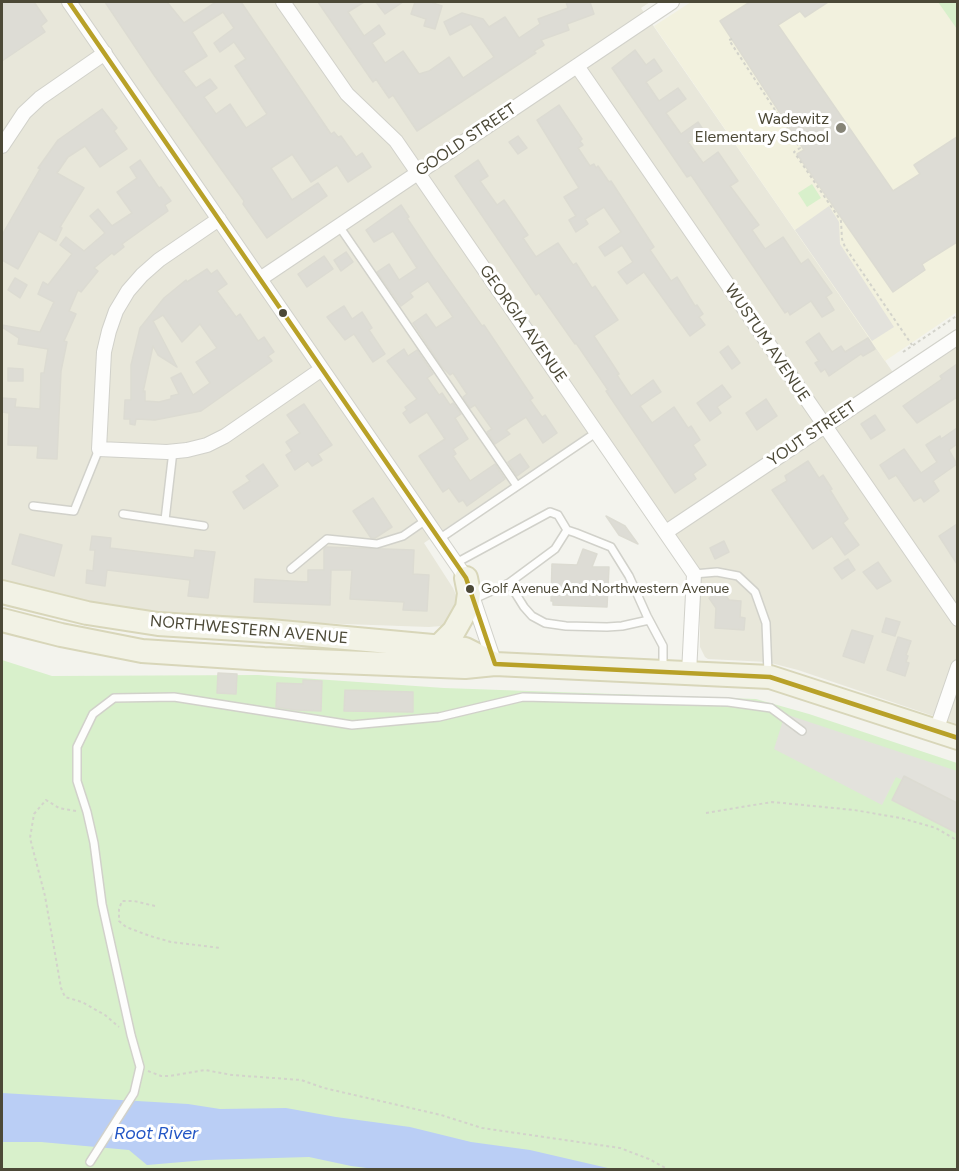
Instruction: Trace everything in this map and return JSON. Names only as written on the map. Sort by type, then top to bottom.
[{"type":"main road","points":[[439,646],[454,631],[467,608],[469,593],[465,580]]},
{"type":"main road","name":"NORTHWESTERN AVENUE","points":[[2,592],[87,613],[158,624],[465,649],[495,664]]},
{"type":"main road","name":"NORTHWESTERN AVENUE","points":[[2,620],[61,635],[142,651],[275,660],[465,667],[495,664],[768,677],[957,738]]},
{"type":"street","points":[[69,2],[439,539],[465,580],[495,664]]},
{"type":"street","name":"GEORGIA AVENUE","points":[[283,2],[346,94],[396,141],[419,172],[694,574]]},
{"type":"street","name":"GOOLD STREET","points":[[260,279],[672,2]]},
{"type":"street","points":[[2,146],[24,113],[40,98],[105,53]]},
{"type":"street","name":"WUSTUM AVENUE","points":[[577,66],[957,620]]},
{"type":"street","points":[[219,219],[159,260],[142,275],[128,291],[116,311],[104,352],[99,449],[173,452],[207,445],[225,436],[322,369]]},
{"type":"street","name":"YOUT STREET","points":[[666,532],[957,337]]},
{"type":"street","points":[[689,673],[694,574]]},
{"type":"street","points":[[936,731],[957,667]]},
{"type":"lane","points":[[339,226],[517,486]]},
{"type":"lane","points":[[439,539],[597,432]]},
{"type":"lane","points":[[33,506],[74,511],[99,449]]},
{"type":"lane","points":[[165,520],[173,452]]},
{"type":"lane","points":[[465,580],[490,546],[550,512],[558,515],[567,530],[611,547],[629,576],[663,646],[663,672]]},
{"type":"lane","points":[[123,514],[204,526]]},
{"type":"lane","points":[[291,569],[327,539],[377,544],[402,536],[426,520]]},
{"type":"lane","points":[[465,580],[509,583],[555,549],[567,530]]},
{"type":"lane","points":[[694,574],[717,572],[738,576],[755,592],[766,623],[768,677]]},
{"type":"lane","points":[[509,583],[524,608],[532,616],[545,623],[607,627],[649,620]]},
{"type":"lane","points":[[90,1162],[134,1093],[140,1067],[102,904],[94,843],[77,781],[77,747],[93,714],[114,698],[174,698],[352,725],[439,717],[523,697],[729,702],[771,708],[802,731]]},
{"type":"path","points":[[732,39],[729,40],[800,148],[795,152],[841,221],[845,247],[912,345]]},
{"type":"path","points":[[903,352],[957,315]]},
{"type":"path","points":[[87,812],[59,808],[46,800],[34,814],[30,838],[45,896],[61,988],[65,997],[82,1002],[105,1015],[131,1035]]},
{"type":"path","points":[[706,813],[772,802],[854,810],[901,818],[936,828],[957,842]]},
{"type":"path","points":[[155,906],[122,901],[118,909],[119,921],[126,927],[171,942],[221,948]]},
{"type":"path","points":[[140,1067],[161,1076],[205,1070],[232,1075],[301,1080],[441,1115],[482,1128],[620,1148],[649,1159],[669,1170]]},
{"type":"shaded area","points":[[2,2],[650,2],[641,8],[901,384],[957,346],[957,724],[798,670],[767,662],[705,657],[700,647],[700,581],[693,561],[600,425],[424,543],[453,588],[458,600],[458,607],[441,626],[288,622],[161,614],[81,600],[2,580]]},
{"type":"shaded area","name":"Wadewitz Elementary School","points":[[691,2],[957,2],[957,312],[885,361],[654,26]]},
{"type":"shaded area","points":[[829,206],[839,222],[840,244],[894,327],[872,341],[795,230]]},
{"type":"shaded area","points":[[785,714],[957,771],[957,807],[896,777],[882,805],[774,749]]},
{"type":"green space","points":[[938,2],[957,2],[957,29]]},
{"type":"green space","points":[[812,184],[821,198],[807,207],[798,193]]},
{"type":"green space","points":[[2,660],[52,676],[258,675],[444,688],[756,699],[957,763],[957,1169],[2,1169]]},
{"type":"water","name":"Root River","points":[[2,1093],[188,1104],[220,1109],[286,1108],[410,1127],[471,1142],[530,1150],[612,1169],[382,1170],[309,1157],[206,1160],[147,1165],[129,1150],[41,1142],[2,1142]]},
{"type":"building","points":[[2,2],[34,2],[47,21],[41,26],[45,32],[2,61]]},
{"type":"building","points":[[105,2],[167,2],[184,23],[216,2],[241,2],[331,134],[334,132],[338,137],[341,136],[356,157],[362,153],[371,167],[348,182],[337,165],[311,182],[292,154],[271,168],[292,200],[318,183],[327,196],[267,238],[243,204],[244,201]],"holes":[[[223,12],[234,28],[214,43],[220,52],[234,42],[246,59],[235,66],[267,114],[246,128],[230,104],[216,114],[204,97],[217,88],[210,79],[196,88],[183,71],[207,56],[192,32]]]},
{"type":"building","points":[[318,2],[364,2],[348,12],[364,36],[379,25],[385,34],[372,43],[385,63],[403,51],[419,74],[429,71],[449,57],[463,78],[494,57],[471,24],[450,35],[444,22],[462,13],[483,19],[489,27],[505,17],[519,38],[540,24],[538,19],[568,8],[566,2],[590,2],[594,14],[567,24],[569,30],[541,40],[544,45],[534,51],[536,53],[417,131],[393,95],[389,98],[376,79],[373,82]]},
{"type":"building","points":[[376,2],[403,2],[385,14]]},
{"type":"building","points":[[415,2],[433,2],[442,6],[435,29],[424,26],[426,19],[411,14]]},
{"type":"building","points":[[750,2],[828,2],[805,17],[800,11],[778,25],[893,191],[920,174],[914,165],[957,137],[957,242],[922,264],[925,270],[893,292],[797,154],[804,150],[720,21]]},
{"type":"building","points":[[635,50],[646,65],[654,59],[662,71],[646,82],[659,101],[678,88],[686,99],[666,113],[681,134],[698,122],[704,131],[688,142],[703,163],[718,152],[738,181],[730,186],[759,225],[752,230],[765,249],[783,237],[801,264],[808,259],[832,293],[826,297],[834,310],[822,317],[811,301],[790,315],[788,311],[785,313],[691,175],[687,177],[612,68]]},
{"type":"building","points":[[559,105],[582,139],[580,141],[583,145],[578,148],[590,166],[594,164],[596,168],[598,166],[609,182],[611,181],[654,247],[650,250],[671,281],[677,277],[695,306],[697,305],[703,314],[699,317],[705,325],[690,336],[644,272],[627,284],[618,272],[633,262],[622,245],[605,256],[599,247],[621,232],[604,207],[585,219],[588,224],[576,232],[569,220],[576,216],[564,197],[579,188],[537,120]]},
{"type":"building","points":[[102,109],[117,128],[114,131],[127,149],[100,167],[85,146],[68,157],[57,173],[84,188],[60,227],[62,228],[56,241],[39,231],[18,269],[2,260],[2,235],[40,169],[38,168],[58,140]]},
{"type":"building","points":[[518,136],[527,148],[518,154],[509,142]]},
{"type":"building","points":[[140,160],[171,201],[165,205],[168,211],[122,244],[124,247],[114,255],[112,253],[94,268],[98,271],[81,292],[78,290],[69,311],[76,314],[64,341],[67,342],[61,371],[57,459],[37,458],[38,446],[8,445],[9,413],[2,412],[2,398],[16,399],[15,407],[40,409],[41,373],[44,373],[48,349],[18,344],[19,338],[2,325],[40,332],[54,302],[38,294],[43,282],[48,285],[72,254],[60,245],[66,237],[84,251],[105,233],[90,216],[98,209],[112,226],[132,213],[117,192],[137,178],[130,167]]},
{"type":"building","points":[[478,160],[488,176],[480,181],[497,205],[504,200],[528,235],[523,238],[536,257],[558,243],[573,265],[576,263],[592,288],[595,286],[618,320],[594,336],[631,396],[653,380],[661,392],[640,406],[652,423],[674,407],[688,428],[691,426],[700,440],[693,445],[706,465],[693,474],[696,479],[675,493],[576,343],[539,293],[536,295],[455,176]]},
{"type":"building","points":[[401,205],[433,257],[482,326],[484,325],[533,398],[530,400],[542,417],[545,415],[557,433],[543,443],[526,417],[506,430],[510,434],[495,444],[487,432],[492,429],[475,405],[470,408],[463,397],[467,394],[453,373],[450,375],[442,367],[413,323],[426,314],[436,328],[453,317],[428,281],[410,293],[413,297],[401,306],[377,272],[389,264],[399,280],[417,268],[393,231],[374,242],[366,230]]},
{"type":"building","points":[[346,252],[353,262],[341,271],[334,260]]},
{"type":"building","points":[[324,256],[333,269],[307,287],[298,274]]},
{"type":"building","points":[[207,269],[211,274],[217,270],[227,284],[217,291],[236,317],[240,314],[258,341],[264,337],[274,352],[268,356],[272,361],[201,411],[155,420],[136,419],[135,425],[130,424],[130,419],[124,419],[125,400],[131,400],[131,365],[140,328],[164,298],[186,280],[187,282]],"holes":[[[163,315],[182,342],[200,324],[217,348],[196,362],[210,383],[193,395],[181,373],[171,378],[179,394],[159,402],[145,401],[145,391],[143,392],[153,346],[158,355],[177,367],[153,321]]]},
{"type":"building","points":[[15,278],[27,285],[20,298],[8,290]]},
{"type":"building","points":[[344,306],[352,319],[362,312],[372,328],[369,330],[385,354],[373,362],[354,334],[345,340],[327,317]]},
{"type":"building","points":[[819,333],[832,352],[841,346],[845,352],[868,338],[875,349],[863,356],[861,354],[829,376],[825,369],[821,372],[815,363],[819,361],[806,342]]},
{"type":"building","points":[[728,346],[740,363],[732,369],[720,352]]},
{"type":"building","points":[[404,349],[408,356],[417,350],[433,374],[427,378],[439,395],[442,393],[450,405],[453,403],[461,414],[455,418],[468,439],[453,449],[456,454],[453,456],[470,481],[495,464],[505,479],[467,506],[463,500],[459,502],[449,488],[443,492],[419,456],[445,439],[427,412],[410,423],[403,413],[407,410],[405,407],[417,399],[387,361]]},
{"type":"building","points":[[957,364],[957,397],[917,423],[903,406],[942,379],[940,376]]},
{"type":"building","points":[[8,368],[23,369],[23,381],[8,381]]},
{"type":"building","points":[[722,385],[731,397],[717,407],[721,413],[710,421],[697,403]]},
{"type":"building","points":[[766,399],[777,416],[757,430],[746,413]]},
{"type":"building","points":[[304,404],[332,445],[318,454],[322,460],[312,466],[308,461],[295,470],[286,455],[292,451],[286,442],[300,433],[287,415]]},
{"type":"building","points":[[875,415],[885,430],[871,439],[861,424]]},
{"type":"building","points":[[957,428],[957,444],[949,450],[957,464],[933,481],[939,491],[924,502],[921,497],[914,501],[896,475],[889,479],[880,465],[904,449],[921,473],[937,462],[926,445],[940,436],[941,439]]},
{"type":"building","points":[[520,454],[529,467],[517,476],[508,462]]},
{"type":"building","points":[[808,461],[819,478],[823,475],[832,489],[830,490],[848,519],[843,523],[859,545],[845,555],[832,536],[813,549],[772,490],[787,481],[785,476]]},
{"type":"building","points":[[263,464],[278,486],[244,509],[233,492],[250,481],[246,476]]},
{"type":"building","points":[[373,498],[392,527],[375,538],[371,538],[353,511]]},
{"type":"building","points":[[606,516],[625,526],[638,544],[619,535]]},
{"type":"building","points":[[957,524],[957,564],[939,536]]},
{"type":"building","points":[[20,534],[62,545],[54,576],[12,564]]},
{"type":"building","points":[[92,536],[111,538],[110,548],[194,558],[195,550],[215,552],[208,598],[188,596],[190,580],[107,570],[105,586],[86,583],[87,570],[93,571],[95,550],[90,550]]},
{"type":"building","points":[[724,541],[729,552],[715,559],[710,548]]},
{"type":"building","points":[[326,547],[414,550],[413,574],[429,575],[427,611],[403,610],[404,602],[350,599],[352,570],[331,570],[330,605],[254,602],[255,579],[308,582],[308,570],[324,570],[324,549]]},
{"type":"building","points":[[583,549],[597,554],[592,567],[609,567],[607,607],[553,605],[551,601],[552,564],[577,565]]},
{"type":"building","points":[[848,559],[855,570],[842,579],[834,568]]},
{"type":"building","points":[[878,562],[891,581],[877,589],[863,572]]},
{"type":"building","points":[[721,589],[729,600],[741,601],[740,617],[745,618],[744,630],[715,628],[716,608],[709,598]]},
{"type":"building","points":[[886,618],[900,622],[895,636],[882,632]]},
{"type":"building","points":[[852,630],[873,636],[864,663],[843,656]]},
{"type":"building","points":[[898,637],[911,641],[906,655],[908,656],[906,662],[909,663],[905,676],[887,670]]},
{"type":"building","points":[[218,673],[237,674],[236,694],[217,693]]},
{"type":"building","points":[[303,680],[322,681],[321,711],[276,707],[277,683],[303,684]]},
{"type":"building","points":[[345,690],[413,692],[413,712],[344,711]]},
{"type":"building","points":[[904,776],[957,803],[957,833],[892,800]]},
{"type":"transit line","points":[[69,2],[466,578],[495,664],[770,677],[958,738]]},
{"type":"place","name":"Wadewitz Elementary School","points":[[841,128]]},
{"type":"place","name":"Golf Avenue And Northwestern Avenue","points":[[470,589]]}]
